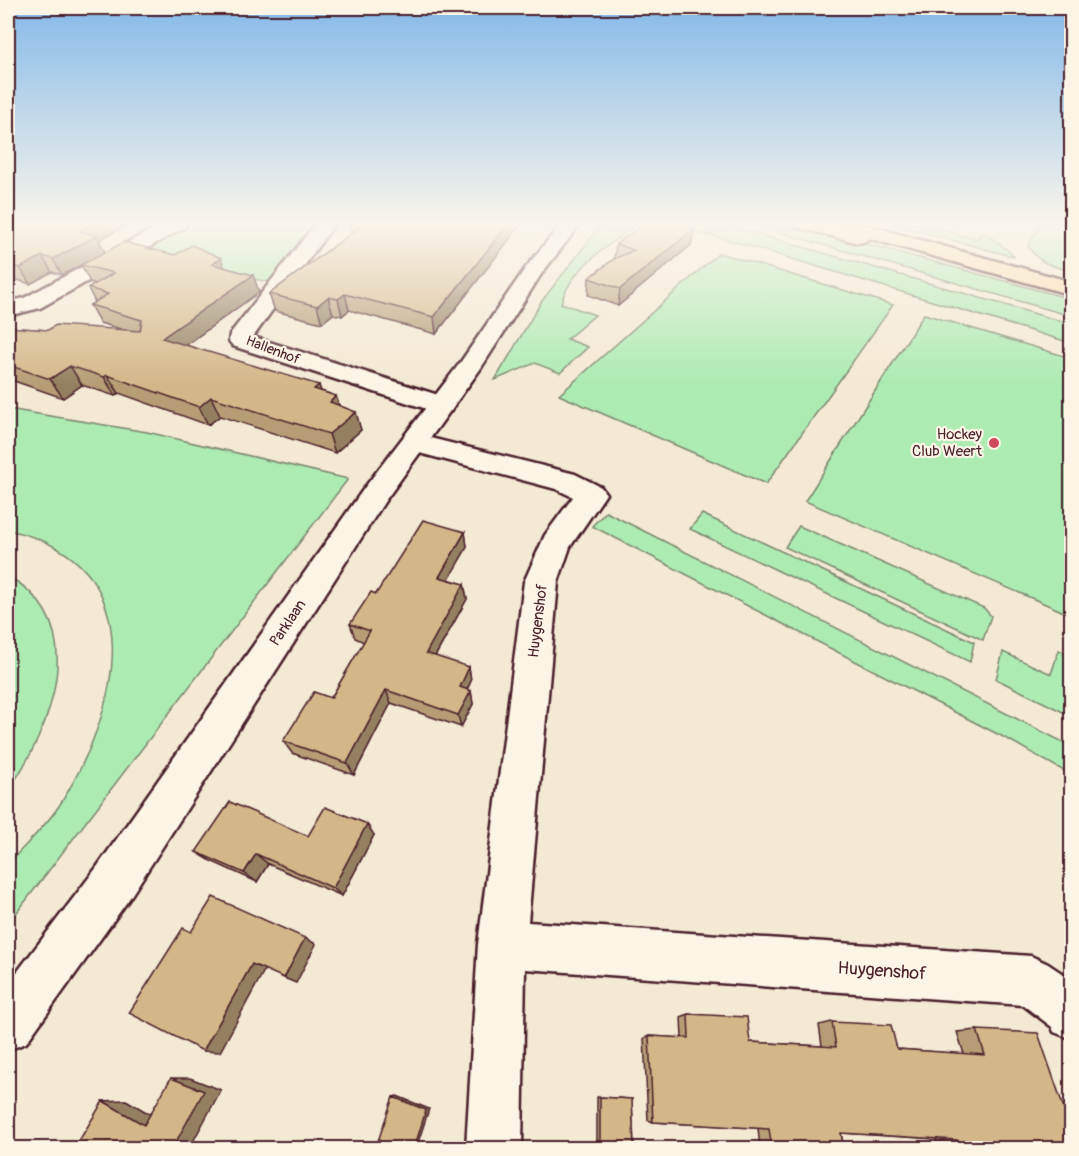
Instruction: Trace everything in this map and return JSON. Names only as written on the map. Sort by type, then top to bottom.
[{"type":"main road","points":[[1026,277],[1071,289]]},
{"type":"street","points":[[12,308],[32,303],[80,277]]},
{"type":"street","name":"Hallenhof","points":[[285,277],[242,334],[241,340],[442,405]]},
{"type":"street","name":"Parklaan","points":[[8,1025],[113,883],[375,494],[442,405],[529,277]]},
{"type":"street","name":"Huygenshof","points":[[414,443],[565,481],[591,494],[556,543],[542,582],[502,944],[494,1149]]},
{"type":"street","name":"Huygenshof","points":[[502,944],[1031,981],[1070,1009],[1071,1014]]},
{"type":"green space","points":[[243,277],[272,277],[268,282]]},
{"type":"green space","points":[[561,277],[574,277],[561,303],[595,315],[567,339],[588,347],[560,373],[535,363],[495,380],[541,302]]},
{"type":"green space","points":[[692,277],[799,277],[893,305],[766,484],[559,395]]},
{"type":"green space","points":[[852,277],[907,277],[1071,324],[1071,343]]},
{"type":"green space","points":[[935,277],[989,277],[1071,299],[1071,316]]},
{"type":"green space","points":[[924,314],[1071,358],[1071,615],[805,501]]},
{"type":"green space","points":[[8,409],[147,432],[348,479],[8,924],[8,864],[59,806],[80,768],[98,727],[109,685],[112,644],[106,606],[87,573],[55,547],[8,530]]},
{"type":"green space","points":[[606,512],[1071,746],[1071,775],[1011,741],[592,526]]},
{"type":"green space","points":[[702,514],[974,642],[970,662],[690,529]]},
{"type":"green space","points":[[799,526],[984,608],[991,616],[983,640],[785,547]]},
{"type":"green space","points":[[8,576],[34,596],[50,621],[57,649],[56,678],[49,708],[38,738],[8,791]]},
{"type":"green space","points":[[1059,650],[1071,656],[1071,716],[996,679],[1003,652],[1051,674]]},
{"type":"building","points":[[107,277],[250,277],[162,338],[319,385],[314,389],[336,396],[330,402],[356,412],[329,434],[211,397],[199,407],[107,375],[104,377],[70,366],[50,379],[8,365],[8,327],[48,330],[56,325],[140,331],[142,320],[90,305],[108,294],[88,288]]},
{"type":"building","points":[[292,277],[466,277],[434,317],[345,294],[338,299],[328,297],[317,306],[269,294]]},
{"type":"building","points":[[590,277],[635,277],[620,289]]},
{"type":"building","points":[[423,520],[465,532],[439,577],[464,584],[426,653],[469,667],[460,687],[471,691],[458,715],[386,690],[347,763],[283,741],[314,692],[331,698],[370,631],[350,624],[371,592],[376,594]]},
{"type":"building","points":[[230,802],[308,836],[325,807],[367,824],[333,888],[256,854],[244,873],[196,852]]},
{"type":"building","points":[[213,897],[305,938],[284,978],[252,964],[203,1051],[129,1013],[183,928],[191,932]]},
{"type":"building","points":[[688,1014],[747,1017],[750,1042],[836,1047],[832,1022],[891,1025],[897,1049],[985,1055],[977,1030],[1038,1033],[1071,1129],[1071,1147],[959,1149],[957,1140],[841,1133],[844,1149],[772,1149],[769,1129],[653,1122],[649,1036],[689,1038]]},
{"type":"building","points":[[171,1078],[204,1091],[172,1149],[74,1149],[103,1101],[144,1125]]},
{"type":"building","points":[[393,1097],[426,1110],[414,1149],[379,1149],[376,1147]]},
{"type":"building","points":[[600,1097],[632,1099],[634,1149],[600,1149]]},
{"type":"place","name":"Hockey Club Weert","points":[[994,443]]}]
